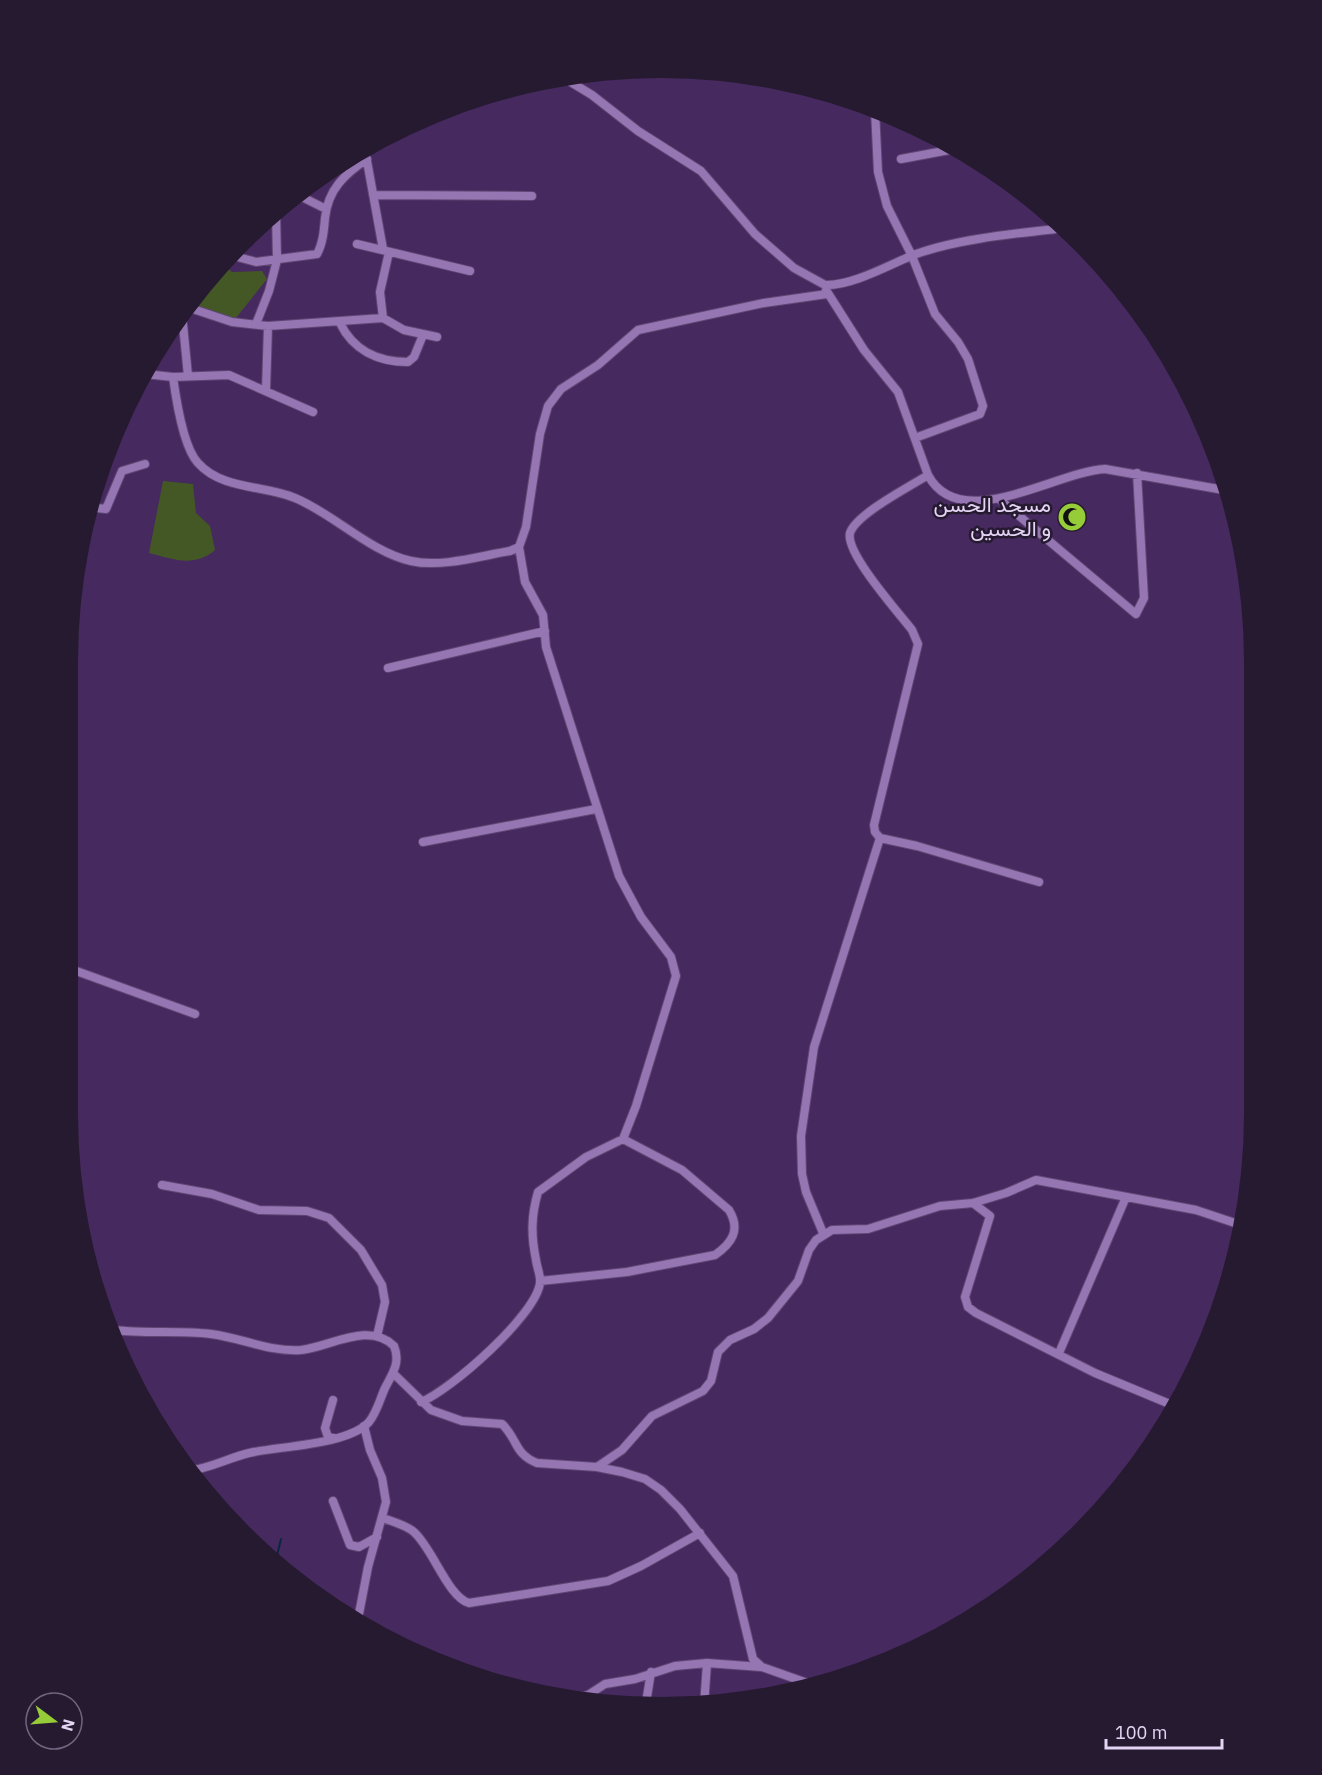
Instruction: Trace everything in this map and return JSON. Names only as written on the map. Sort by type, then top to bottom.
[{"type":"street","points":[[575,85],[638,131],[702,171],[739,219],[794,268],[826,289],[864,350],[898,392],[928,475],[933,484],[948,496],[969,502],[999,499],[1086,470],[1105,469],[1218,489]]},
{"type":"street","points":[[875,119],[878,172],[882,191],[939,321],[958,342],[968,359],[983,405],[980,414],[915,438]]},
{"type":"street","points":[[901,159],[944,151]]},
{"type":"street","points":[[367,158],[386,250],[380,292],[383,318]]},
{"type":"street","points":[[241,258],[256,262],[317,254],[323,236],[326,209],[332,192],[355,165]]},
{"type":"street","points":[[374,195],[532,196]]},
{"type":"street","points":[[305,199],[326,209]]},
{"type":"street","points":[[256,324],[278,260],[277,223]]},
{"type":"street","points":[[421,1402],[444,1390],[492,1349],[537,1294],[540,1281],[531,1226],[538,1192],[586,1157],[623,1139],[676,976],[675,967],[629,898],[596,809],[546,647],[542,611],[525,582],[519,547],[525,527],[540,434],[548,406],[561,389],[598,365],[638,330],[826,289],[893,266],[912,256],[999,236],[1052,230]]},
{"type":"street","points":[[357,244],[470,271]]},
{"type":"street","points":[[195,310],[224,321],[268,326],[340,323],[383,318],[404,330],[437,337]]},
{"type":"street","points":[[340,323],[347,338],[359,349],[399,362],[408,362],[414,357],[423,334]]},
{"type":"street","points":[[266,390],[268,326]]},
{"type":"street","points":[[183,327],[188,376]]},
{"type":"street","points":[[153,375],[173,377],[230,375],[313,412]]},
{"type":"street","points":[[173,377],[178,412],[192,455],[204,469],[218,477],[295,498],[409,561],[432,563],[510,551],[519,547]]},
{"type":"street","points":[[99,508],[106,509],[122,471],[146,464]]},
{"type":"street","points":[[999,499],[1136,614],[1144,598],[1137,473]]},
{"type":"street","points":[[928,475],[859,520],[850,534],[850,544],[858,557],[912,630],[918,644],[874,825],[875,832],[880,838],[917,846],[1039,882]]},
{"type":"street","points":[[388,668],[545,630]]},
{"type":"street","points":[[423,842],[596,809]]},
{"type":"street","points":[[823,1233],[814,1217],[804,1183],[801,1136],[813,1072],[814,1047],[880,838]]},
{"type":"street","points":[[78,972],[195,1014]]},
{"type":"street","points":[[540,1281],[627,1272],[715,1255],[727,1247],[734,1238],[734,1218],[715,1197],[682,1170],[623,1139]]},
{"type":"street","points":[[597,1467],[622,1450],[652,1416],[703,1391],[708,1385],[718,1352],[730,1340],[761,1324],[790,1293],[798,1281],[809,1250],[823,1233],[838,1229],[868,1228],[940,1206],[973,1203],[1006,1193],[1036,1179],[1196,1210],[1234,1223]]},
{"type":"street","points":[[162,1185],[220,1196],[259,1210],[307,1211],[329,1218],[361,1250],[382,1285],[385,1302],[377,1336]]},
{"type":"street","points":[[1059,1353],[1126,1197]]},
{"type":"street","points":[[973,1203],[990,1215],[965,1297],[968,1306],[976,1313],[1095,1373],[1168,1403]]},
{"type":"street","points":[[120,1330],[204,1333],[225,1336],[266,1349],[319,1347],[354,1337],[377,1336],[394,1346],[397,1362],[394,1374],[373,1415],[364,1426],[312,1445],[252,1452],[197,1468]]},
{"type":"street","points":[[394,1374],[431,1410],[462,1421],[502,1424],[511,1434],[519,1452],[537,1463],[597,1467],[634,1475],[653,1484],[668,1497],[700,1533],[727,1568],[736,1585],[750,1655],[762,1667]]},
{"type":"street","points":[[333,1400],[325,1428],[328,1437],[333,1438]]},
{"type":"street","points":[[359,1613],[368,1567],[383,1518],[386,1493],[364,1426]]},
{"type":"street","points":[[333,1502],[350,1545],[358,1547],[377,1536]]},
{"type":"street","points":[[383,1518],[413,1532],[436,1560],[456,1595],[470,1603],[608,1581],[641,1566],[700,1533]]},
{"type":"street","points":[[743,1665],[750,1655]]},
{"type":"street","points":[[705,1695],[707,1662]]},
{"type":"street","points":[[592,1693],[605,1684],[635,1679],[651,1672],[707,1662],[762,1667],[799,1680]]},
{"type":"street","points":[[646,1697],[651,1672]]},
{"type":"green space","points":[[230,270],[232,272],[262,271],[267,279],[236,318],[215,316],[197,308]]},
{"type":"green space","points":[[163,481],[193,484],[196,513],[210,526],[215,550],[207,556],[183,560],[149,553]]},
{"type":"waterway","points":[[278,1553],[281,1539]]},
{"type":"place","name":"مسجد الحسن و الحسين","points":[[1072,517]]}]
